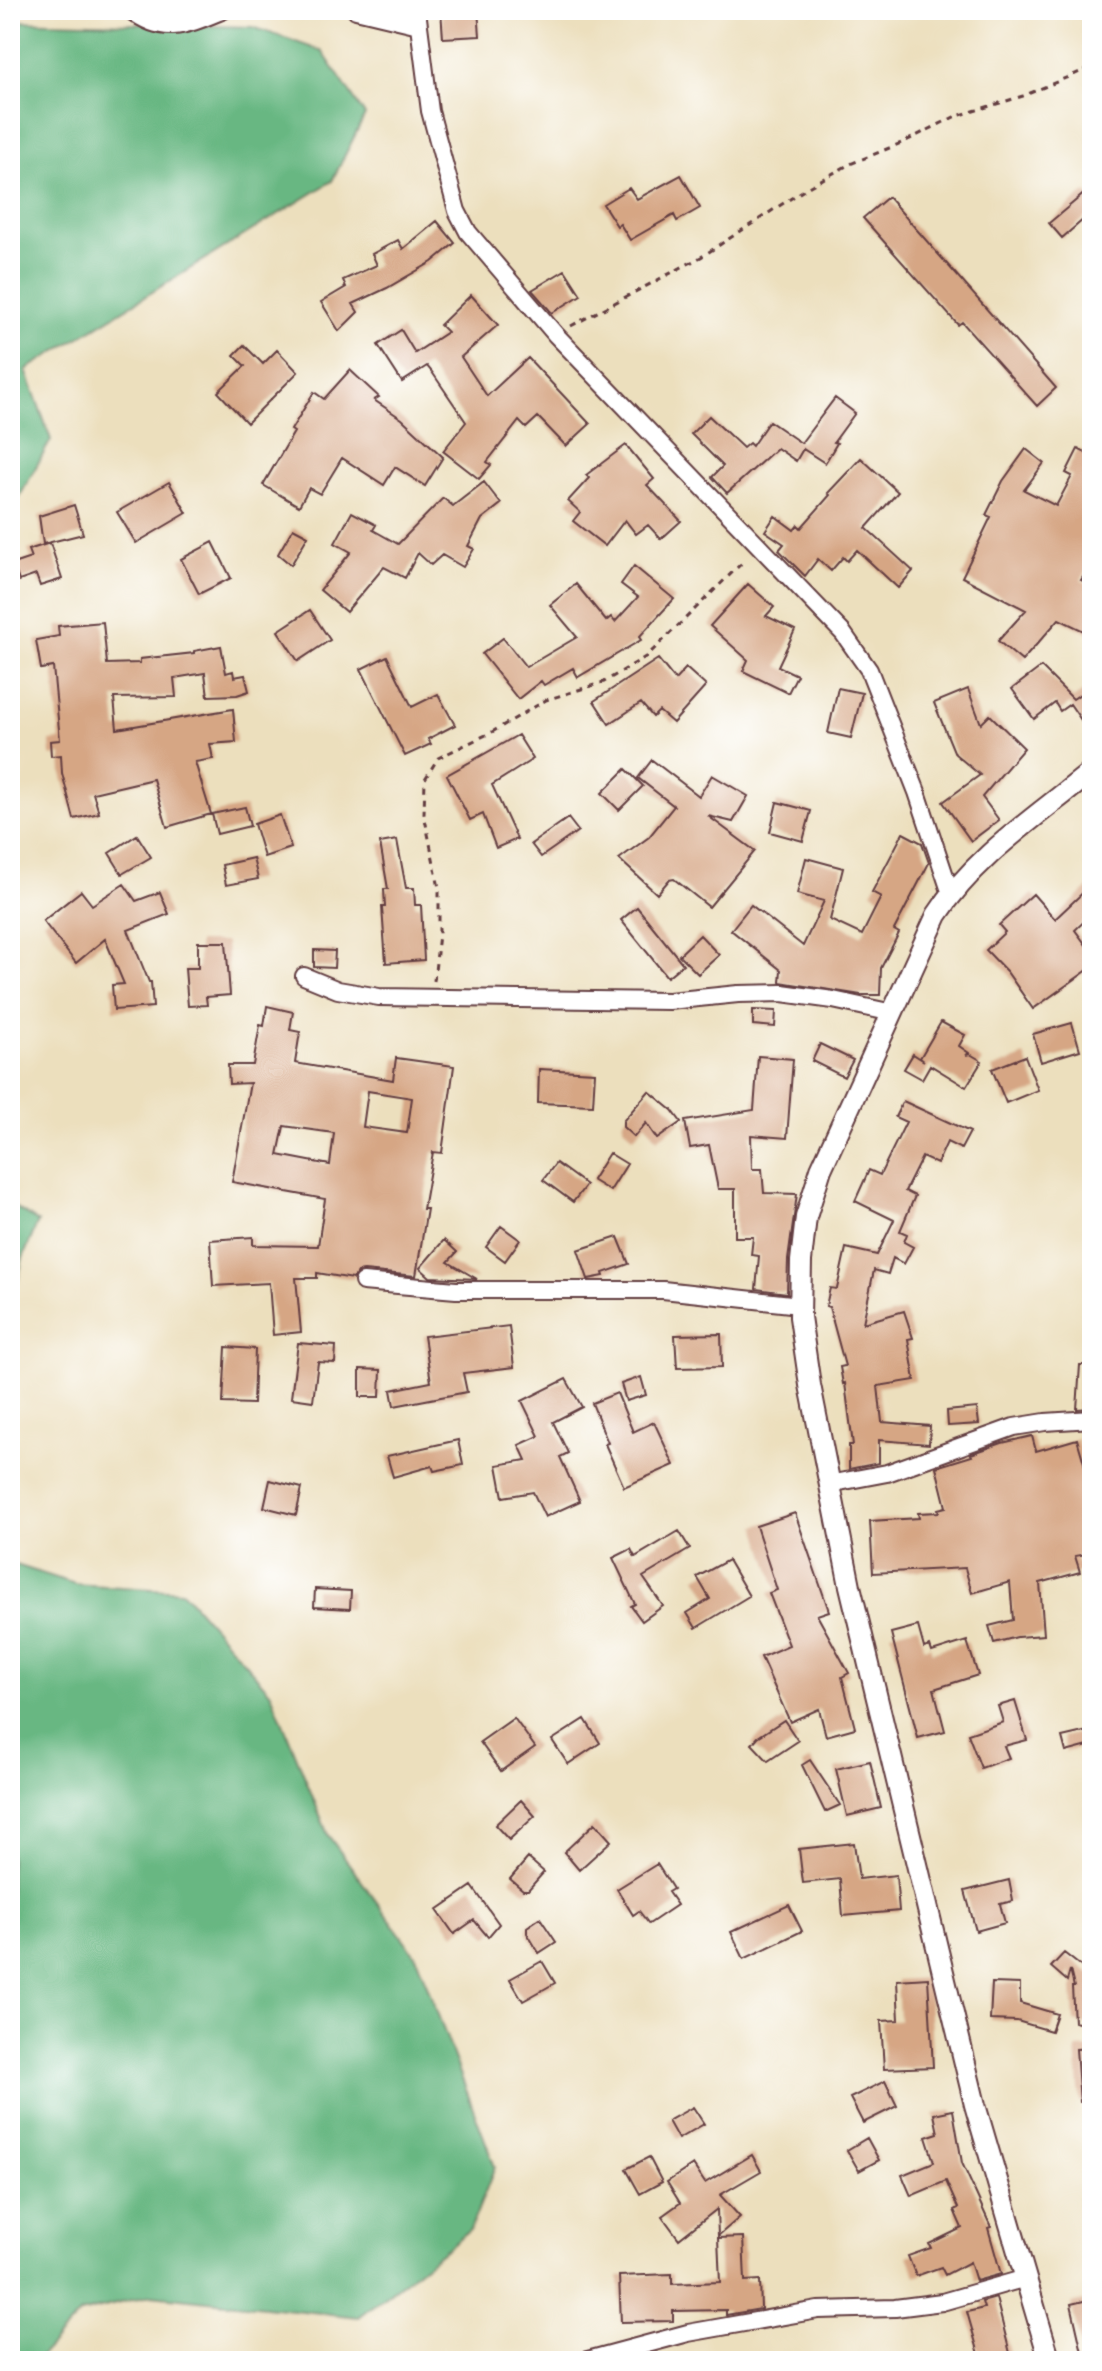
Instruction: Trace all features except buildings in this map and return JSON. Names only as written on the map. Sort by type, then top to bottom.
[{"type":"street","points":[[130,10],[148,24],[186,26],[224,10]]},
{"type":"street","points":[[356,10],[418,18],[430,111],[457,211],[468,232],[556,335],[843,633],[869,670],[917,792],[951,894]]},
{"type":"street","points":[[1050,2361],[975,2105],[850,1586],[810,1385],[800,1305],[801,1261],[806,1217],[821,1169],[918,952],[951,894],[1012,833],[1092,771]]},
{"type":"street","points":[[304,976],[338,990],[379,997],[669,1001],[782,993],[893,1013]]},
{"type":"street","points":[[363,1282],[456,1290],[663,1290],[800,1305]]},
{"type":"street","points":[[829,1484],[887,1473],[1014,1427],[1092,1419]]},
{"type":"street","points":[[584,2361],[688,2333],[818,2310],[895,2308],[942,2302],[1026,2278]]},
{"type":"path","points":[[556,335],[701,257],[850,164],[954,117],[1023,96],[1092,67]]},
{"type":"path","points":[[426,999],[433,998],[439,934],[439,888],[424,814],[425,779],[438,758],[492,732],[546,700],[604,682],[647,656],[759,545]]},
{"type":"green space","points":[[10,21],[253,27],[322,51],[365,115],[332,181],[26,370],[51,440],[10,514]]},
{"type":"green space","points":[[10,1204],[38,1222],[23,1258],[15,1293],[10,1297]]},
{"type":"green space","points":[[10,1563],[75,1584],[182,1591],[271,1693],[328,1835],[416,1956],[495,2167],[470,2230],[358,2317],[151,2295],[81,2313],[36,2361],[10,2361]]}]
